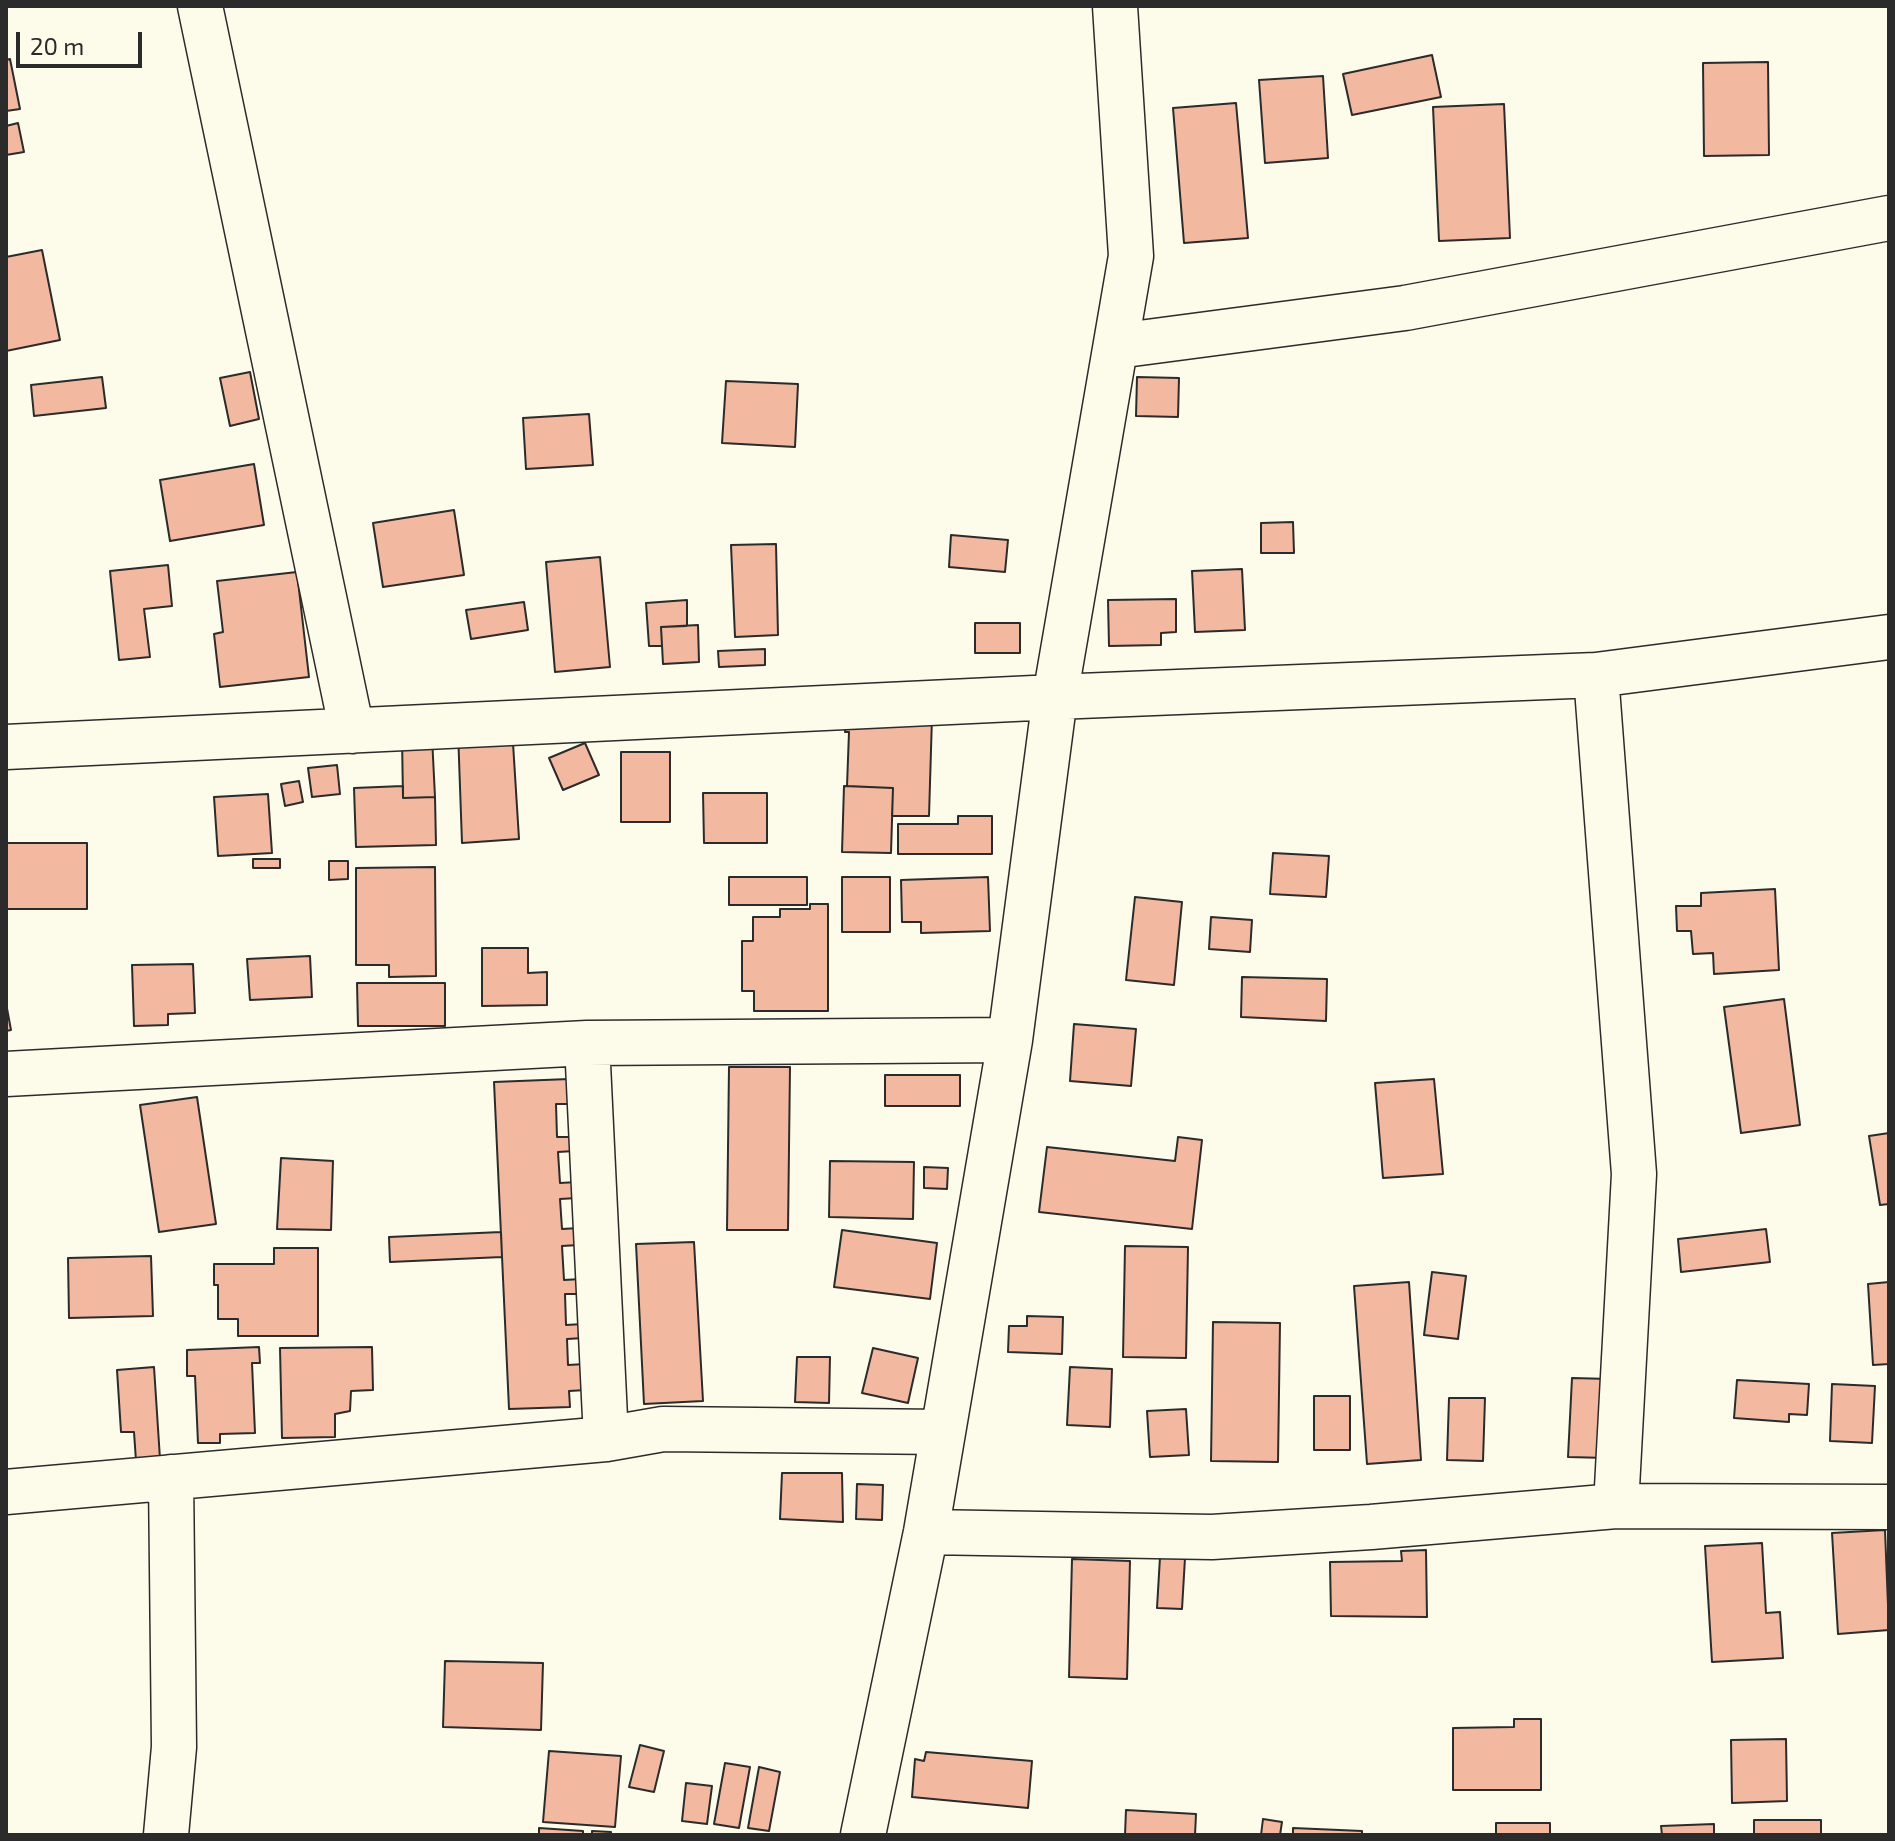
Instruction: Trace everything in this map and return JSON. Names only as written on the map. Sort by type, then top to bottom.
[{"type":"street","points":[[200,6],[352,731]]},
{"type":"street","points":[[863,1835],[926,1532],[1010,1040],[1055,697],[1131,256],[1115,6]]},
{"type":"street","points":[[1117,346],[1405,308],[1889,218]]},
{"type":"street","points":[[6,747],[1055,697],[1596,675],[1889,637]]},
{"type":"street","points":[[1596,675],[1634,1174],[1616,1506]]},
{"type":"street","points":[[6,1074],[587,1043],[1010,1040]]},
{"type":"street","points":[[587,1043],[606,1439]]},
{"type":"street","points":[[6,1492],[606,1439],[663,1429],[943,1432]]},
{"type":"street","points":[[166,1835],[174,1747],[171,1477]]},
{"type":"street","points":[[926,1532],[1212,1537],[1616,1506],[1889,1507]]},
{"type":"building","points":[[1432,55],[1441,97],[1352,115],[1343,74]]},
{"type":"building","points":[[10,59],[20,109],[6,111],[6,60]]},
{"type":"building","points":[[1768,62],[1769,155],[1704,156],[1703,63]]},
{"type":"building","points":[[1323,76],[1328,158],[1265,163],[1259,80]]},
{"type":"building","points":[[1236,103],[1248,238],[1184,243],[1173,108]]},
{"type":"building","points":[[1504,104],[1510,238],[1439,241],[1433,107]]},
{"type":"building","points":[[18,123],[24,152],[6,155],[6,126]]},
{"type":"building","points":[[42,250],[60,340],[6,351],[6,257]]},
{"type":"building","points":[[250,372],[259,419],[230,426],[220,378]]},
{"type":"building","points":[[102,377],[106,408],[34,416],[31,385]]},
{"type":"building","points":[[1137,377],[1179,378],[1178,417],[1136,416]]},
{"type":"building","points":[[726,381],[798,384],[795,447],[722,443]]},
{"type":"building","points":[[589,414],[593,465],[526,469],[523,418]]},
{"type":"building","points":[[254,464],[264,525],[170,541],[160,480]]},
{"type":"building","points":[[454,510],[464,575],[383,587],[373,523]]},
{"type":"building","points":[[1293,522],[1294,553],[1261,553],[1261,523]]},
{"type":"building","points":[[951,535],[1008,540],[1005,572],[949,567]]},
{"type":"building","points":[[776,544],[778,635],[735,637],[731,545]]},
{"type":"building","points":[[600,557],[610,667],[555,672],[546,562]]},
{"type":"building","points":[[168,565],[172,606],[144,609],[150,657],[119,660],[110,571]]},
{"type":"building","points":[[1242,569],[1245,630],[1195,632],[1192,571]]},
{"type":"building","points":[[297,572],[309,677],[220,687],[214,634],[223,632],[217,581]]},
{"type":"building","points":[[1176,599],[1176,632],[1161,633],[1161,645],[1109,646],[1108,600]]},
{"type":"building","points":[[687,600],[687,626],[661,627],[662,646],[649,646],[646,603]]},
{"type":"building","points":[[524,602],[528,630],[471,639],[466,610]]},
{"type":"building","points":[[975,623],[1020,623],[1020,653],[975,653]]},
{"type":"building","points":[[698,625],[699,662],[663,664],[661,627]]},
{"type":"building","points":[[765,649],[765,665],[719,667],[718,651]]},
{"type":"building","points":[[846,714],[932,717],[929,816],[892,816],[893,788],[847,786],[849,732],[845,732]]},
{"type":"building","points":[[512,727],[519,839],[462,843],[458,731]]},
{"type":"building","points":[[432,737],[435,797],[403,798],[402,738]]},
{"type":"building","points":[[585,743],[599,775],[563,790],[549,758]]},
{"type":"building","points":[[621,752],[670,752],[670,822],[621,822]]},
{"type":"building","points":[[337,765],[340,794],[312,797],[308,768]]},
{"type":"building","points":[[299,781],[303,802],[285,806],[281,784]]},
{"type":"building","points":[[403,786],[403,798],[435,797],[436,845],[356,847],[354,788]]},
{"type":"building","points":[[844,786],[893,788],[891,853],[842,852]]},
{"type":"building","points":[[703,793],[767,793],[767,843],[704,843]]},
{"type":"building","points":[[268,794],[272,853],[218,856],[214,797]]},
{"type":"building","points":[[958,816],[992,816],[992,854],[898,854],[898,824],[958,824]]},
{"type":"building","points":[[6,843],[87,843],[87,909],[6,909]]},
{"type":"building","points":[[1273,853],[1329,856],[1326,897],[1270,894]]},
{"type":"building","points":[[253,859],[280,859],[280,868],[253,868]]},
{"type":"building","points":[[329,861],[348,861],[348,879],[329,880]]},
{"type":"building","points":[[435,867],[436,976],[389,977],[389,965],[356,965],[356,868]]},
{"type":"building","points":[[729,877],[807,877],[807,905],[729,905]]},
{"type":"building","points":[[842,877],[890,877],[890,932],[842,932]]},
{"type":"building","points":[[988,877],[990,931],[921,933],[921,922],[902,922],[901,880]]},
{"type":"building","points":[[1775,889],[1779,970],[1714,974],[1713,953],[1693,954],[1691,931],[1677,931],[1676,906],[1701,906],[1701,893]]},
{"type":"building","points":[[1135,897],[1182,902],[1174,985],[1126,980]]},
{"type":"building","points":[[810,904],[828,904],[828,1011],[754,1011],[754,991],[742,991],[742,941],[753,941],[753,917],[780,917],[780,909],[810,909]]},
{"type":"building","points":[[1211,917],[1252,920],[1250,952],[1209,949]]},
{"type":"building","points":[[482,948],[528,948],[528,973],[547,972],[547,1005],[482,1006]]},
{"type":"building","points":[[310,956],[312,997],[250,1000],[247,959]]},
{"type":"building","points":[[193,964],[195,1013],[168,1014],[168,1025],[134,1026],[132,965]]},
{"type":"building","points":[[1242,977],[1327,979],[1326,1021],[1241,1017]]},
{"type":"building","points":[[357,983],[445,983],[445,1026],[358,1026]]},
{"type":"building","points":[[1784,999],[1800,1125],[1741,1133],[1724,1007]]},
{"type":"building","points":[[6,1003],[11,1030],[6,1031]]},
{"type":"building","points":[[1074,1024],[1136,1029],[1131,1086],[1070,1081]]},
{"type":"building","points":[[729,1067],[790,1067],[788,1230],[727,1230]]},
{"type":"building","points":[[885,1075],[960,1075],[960,1106],[885,1106]]},
{"type":"building","points":[[569,1079],[570,1104],[556,1104],[557,1137],[573,1137],[574,1151],[558,1152],[560,1183],[577,1182],[577,1198],[560,1199],[562,1229],[579,1228],[579,1245],[562,1246],[564,1280],[581,1279],[582,1294],[565,1294],[566,1325],[583,1324],[583,1338],[567,1339],[568,1365],[585,1364],[586,1390],[569,1391],[570,1407],[509,1409],[494,1082]]},
{"type":"building","points":[[1434,1079],[1443,1174],[1383,1178],[1375,1083]]},
{"type":"building","points":[[197,1097],[216,1224],[159,1232],[140,1105]]},
{"type":"building","points":[[1889,1133],[1889,1204],[1880,1205],[1869,1136]]},
{"type":"building","points":[[1178,1137],[1202,1140],[1192,1229],[1039,1212],[1047,1147],[1175,1161]]},
{"type":"building","points":[[281,1158],[333,1161],[331,1230],[277,1229]]},
{"type":"building","points":[[830,1161],[914,1162],[913,1219],[829,1217]]},
{"type":"building","points":[[924,1167],[948,1168],[947,1189],[924,1188]]},
{"type":"building","points":[[1766,1229],[1770,1262],[1681,1272],[1678,1239]]},
{"type":"building","points":[[842,1230],[937,1243],[930,1299],[834,1287]]},
{"type":"building","points":[[501,1232],[502,1257],[390,1262],[389,1237]]},
{"type":"building","points":[[694,1242],[703,1401],[644,1404],[636,1244]]},
{"type":"building","points":[[1125,1246],[1188,1247],[1186,1358],[1123,1357]]},
{"type":"building","points":[[274,1248],[318,1248],[318,1336],[238,1336],[238,1319],[218,1319],[218,1285],[214,1285],[214,1264],[274,1264]]},
{"type":"building","points":[[151,1256],[153,1316],[69,1318],[68,1258]]},
{"type":"building","points":[[1432,1272],[1466,1276],[1458,1339],[1424,1335]]},
{"type":"building","points":[[1409,1282],[1421,1460],[1367,1464],[1354,1286]]},
{"type":"building","points":[[1889,1282],[1889,1364],[1873,1365],[1868,1284]]},
{"type":"building","points":[[1027,1316],[1063,1317],[1062,1354],[1008,1352],[1009,1326],[1027,1326]]},
{"type":"building","points":[[1213,1322],[1280,1323],[1278,1462],[1211,1461]]},
{"type":"building","points":[[259,1347],[260,1363],[252,1363],[255,1433],[220,1434],[220,1443],[198,1443],[195,1376],[187,1376],[187,1350]]},
{"type":"building","points":[[372,1347],[373,1390],[351,1391],[350,1411],[335,1414],[335,1437],[282,1438],[280,1348]]},
{"type":"building","points":[[873,1348],[918,1358],[908,1403],[862,1393]]},
{"type":"building","points":[[797,1357],[830,1357],[829,1403],[795,1402]]},
{"type":"building","points":[[154,1367],[160,1459],[136,1461],[134,1432],[121,1432],[117,1370]]},
{"type":"building","points":[[1070,1367],[1112,1369],[1110,1427],[1067,1425]]},
{"type":"building","points":[[1572,1378],[1610,1379],[1607,1458],[1568,1457]]},
{"type":"building","points":[[1737,1380],[1809,1384],[1807,1415],[1789,1414],[1789,1422],[1734,1418]]},
{"type":"building","points":[[1832,1384],[1875,1386],[1872,1443],[1830,1441]]},
{"type":"building","points":[[1314,1396],[1350,1396],[1350,1450],[1314,1450]]},
{"type":"building","points":[[1449,1398],[1485,1398],[1483,1461],[1447,1460]]},
{"type":"building","points":[[1186,1409],[1189,1455],[1150,1457],[1147,1411]]},
{"type":"building","points":[[782,1473],[842,1473],[843,1522],[780,1519]]},
{"type":"building","points":[[857,1484],[883,1485],[882,1520],[856,1519]]},
{"type":"building","points":[[1885,1530],[1889,1630],[1838,1634],[1832,1533]]},
{"type":"building","points":[[1762,1543],[1766,1613],[1780,1612],[1783,1658],[1712,1662],[1705,1546]]},
{"type":"building","points":[[1426,1550],[1427,1617],[1331,1616],[1330,1562],[1402,1561],[1401,1551]]},
{"type":"building","points":[[1160,1557],[1185,1558],[1182,1609],[1157,1608]]},
{"type":"building","points":[[1072,1559],[1130,1561],[1127,1679],[1069,1677]]},
{"type":"building","points":[[445,1661],[543,1663],[541,1730],[443,1727]]},
{"type":"building","points":[[1514,1719],[1541,1719],[1541,1790],[1453,1790],[1453,1728],[1514,1727]]},
{"type":"building","points":[[1786,1739],[1787,1801],[1732,1803],[1731,1740]]},
{"type":"building","points":[[640,1745],[664,1751],[654,1792],[629,1787]]},
{"type":"building","points":[[549,1751],[621,1756],[615,1827],[543,1822]]},
{"type":"building","points":[[926,1752],[1032,1761],[1028,1808],[912,1797],[915,1759],[924,1761]]},
{"type":"building","points":[[725,1763],[750,1767],[739,1828],[714,1824]]},
{"type":"building","points":[[759,1767],[780,1772],[769,1831],[748,1828]]},
{"type":"building","points":[[686,1783],[712,1786],[707,1824],[682,1821]]},
{"type":"building","points":[[1126,1810],[1196,1814],[1195,1835],[1125,1835]]},
{"type":"building","points":[[1263,1819],[1282,1822],[1280,1835],[1261,1835]]},
{"type":"building","points":[[1754,1820],[1821,1820],[1821,1835],[1754,1835]]},
{"type":"building","points":[[1496,1823],[1550,1823],[1550,1835],[1496,1835]]},
{"type":"building","points":[[1714,1824],[1714,1835],[1662,1835],[1661,1826]]},
{"type":"building","points":[[539,1828],[583,1831],[583,1835],[539,1835]]},
{"type":"building","points":[[1293,1828],[1362,1831],[1362,1835],[1293,1835]]},
{"type":"building","points":[[592,1831],[611,1832],[611,1835],[592,1835]]}]
